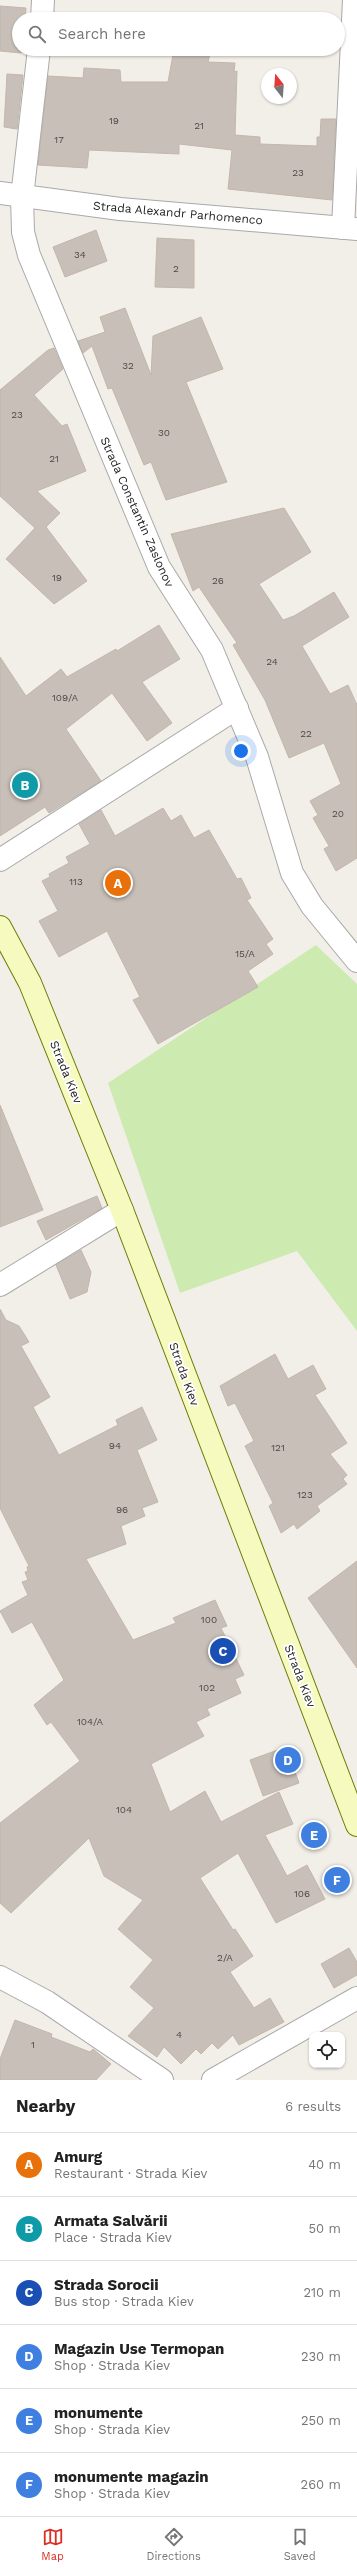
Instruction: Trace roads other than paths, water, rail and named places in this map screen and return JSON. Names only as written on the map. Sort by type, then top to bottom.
[{"type":"main road","name":"Strada Kiev","points":[[0,927],[30,983],[122,1210],[357,1825]]},
{"type":"street","points":[[42,12],[43,0]]},
{"type":"street","points":[[350,228],[354,0]]},
{"type":"street","name":"Strada Constantin Zaslonov","points":[[38,56],[22,197],[23,232],[29,255],[126,492],[159,567],[212,650],[237,708],[257,757],[292,873],[312,906],[357,961]]},
{"type":"street","name":"Strada Alexandr Parhomenco","points":[[0,193],[120,209],[350,228]]},
{"type":"street","points":[[0,860],[237,708]]},
{"type":"street","points":[[0,1285],[122,1210]]},
{"type":"street","points":[[0,1977],[47,2002],[162,2080]]},
{"type":"street","points":[[213,2080],[357,1998]]},
{"type":"place","name":"Armata Salvării","points":[[25,785]]},
{"type":"place","name":"Amurg","points":[[118,883]]},
{"type":"place","name":"Strada Sorocii","points":[[223,1651]]},
{"type":"place","name":"Magazin Use Termopan","points":[[288,1760]]},
{"type":"place","name":"monumente","points":[[314,1835]]},
{"type":"place","name":"monumente magazin","points":[[337,1880]]}]
